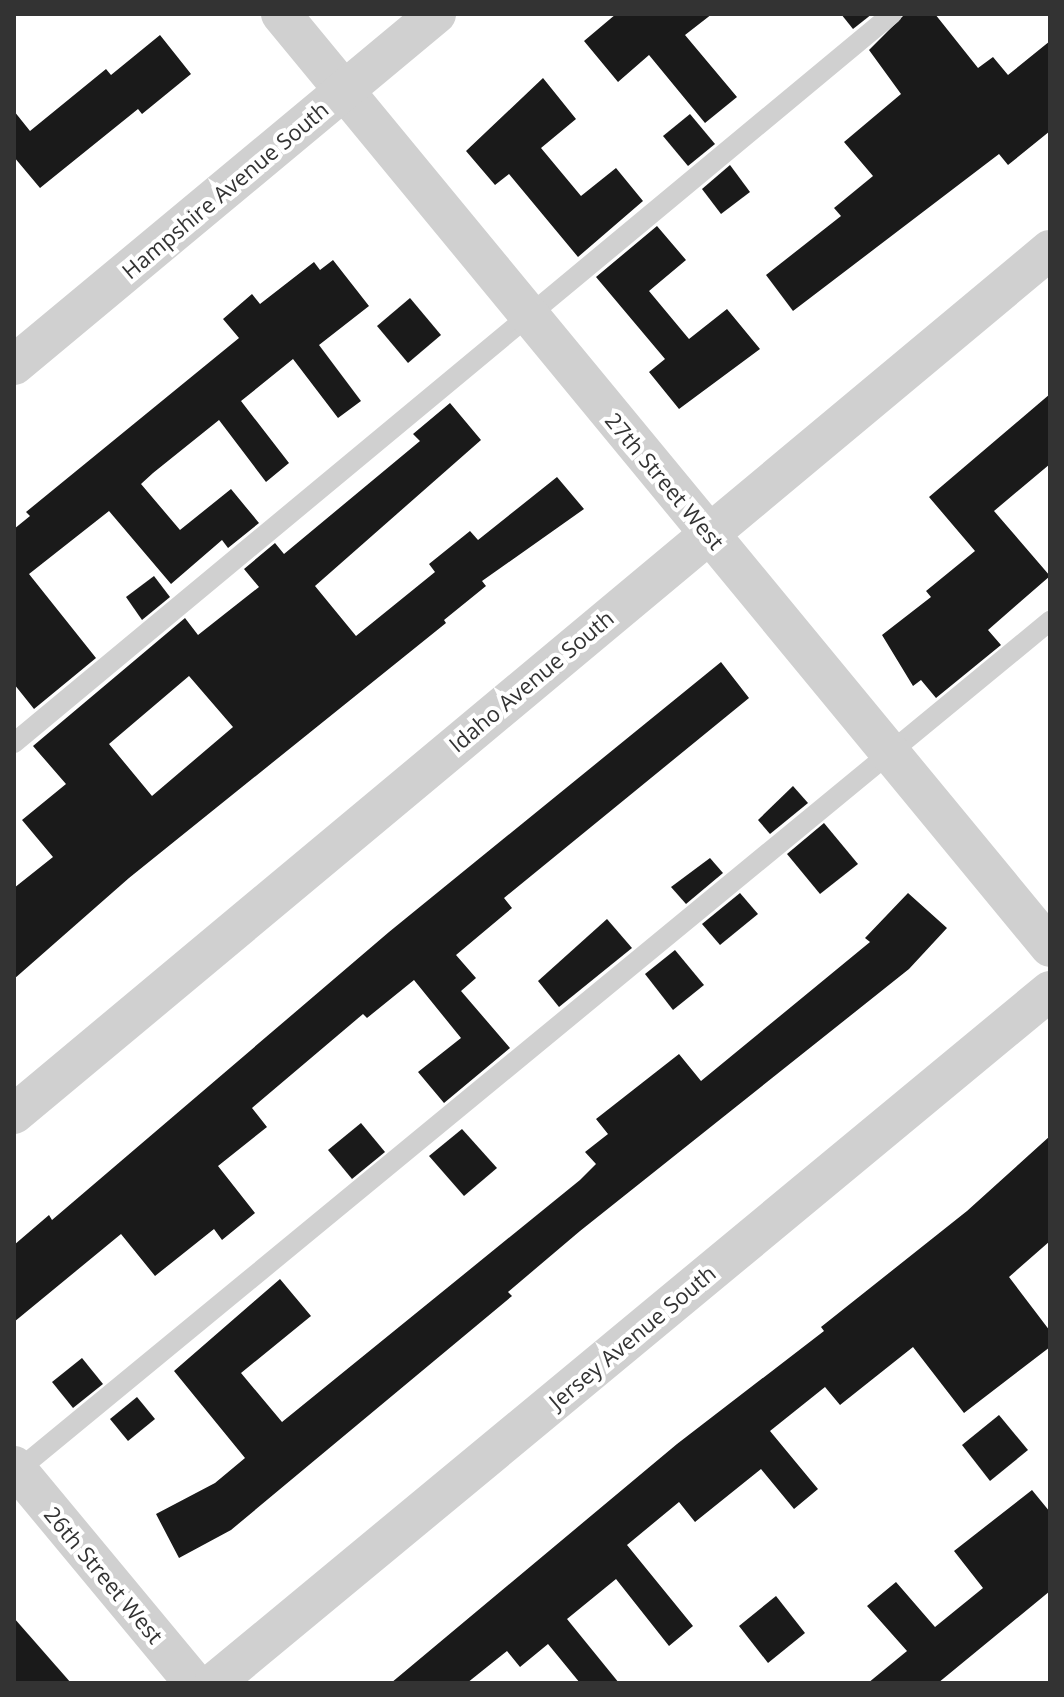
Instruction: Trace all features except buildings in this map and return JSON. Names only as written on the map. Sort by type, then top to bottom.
[{"type":"street","name":"27th Street West","points":[[281,14],[1050,947]]},
{"type":"street","name":"Hampshire Avenue South","points":[[14,365],[436,14]]},
{"type":"street","name":"Idaho Avenue South","points":[[14,1114],[1050,250]]},
{"type":"street","name":"Jersey Avenue South","points":[[214,1683],[1050,991]]},
{"type":"street","name":"26th Street West","points":[[16,1468],[194,1683]]},
{"type":"lane","points":[[14,743],[892,14]]},
{"type":"lane","points":[[16,1468],[1050,621]]}]
